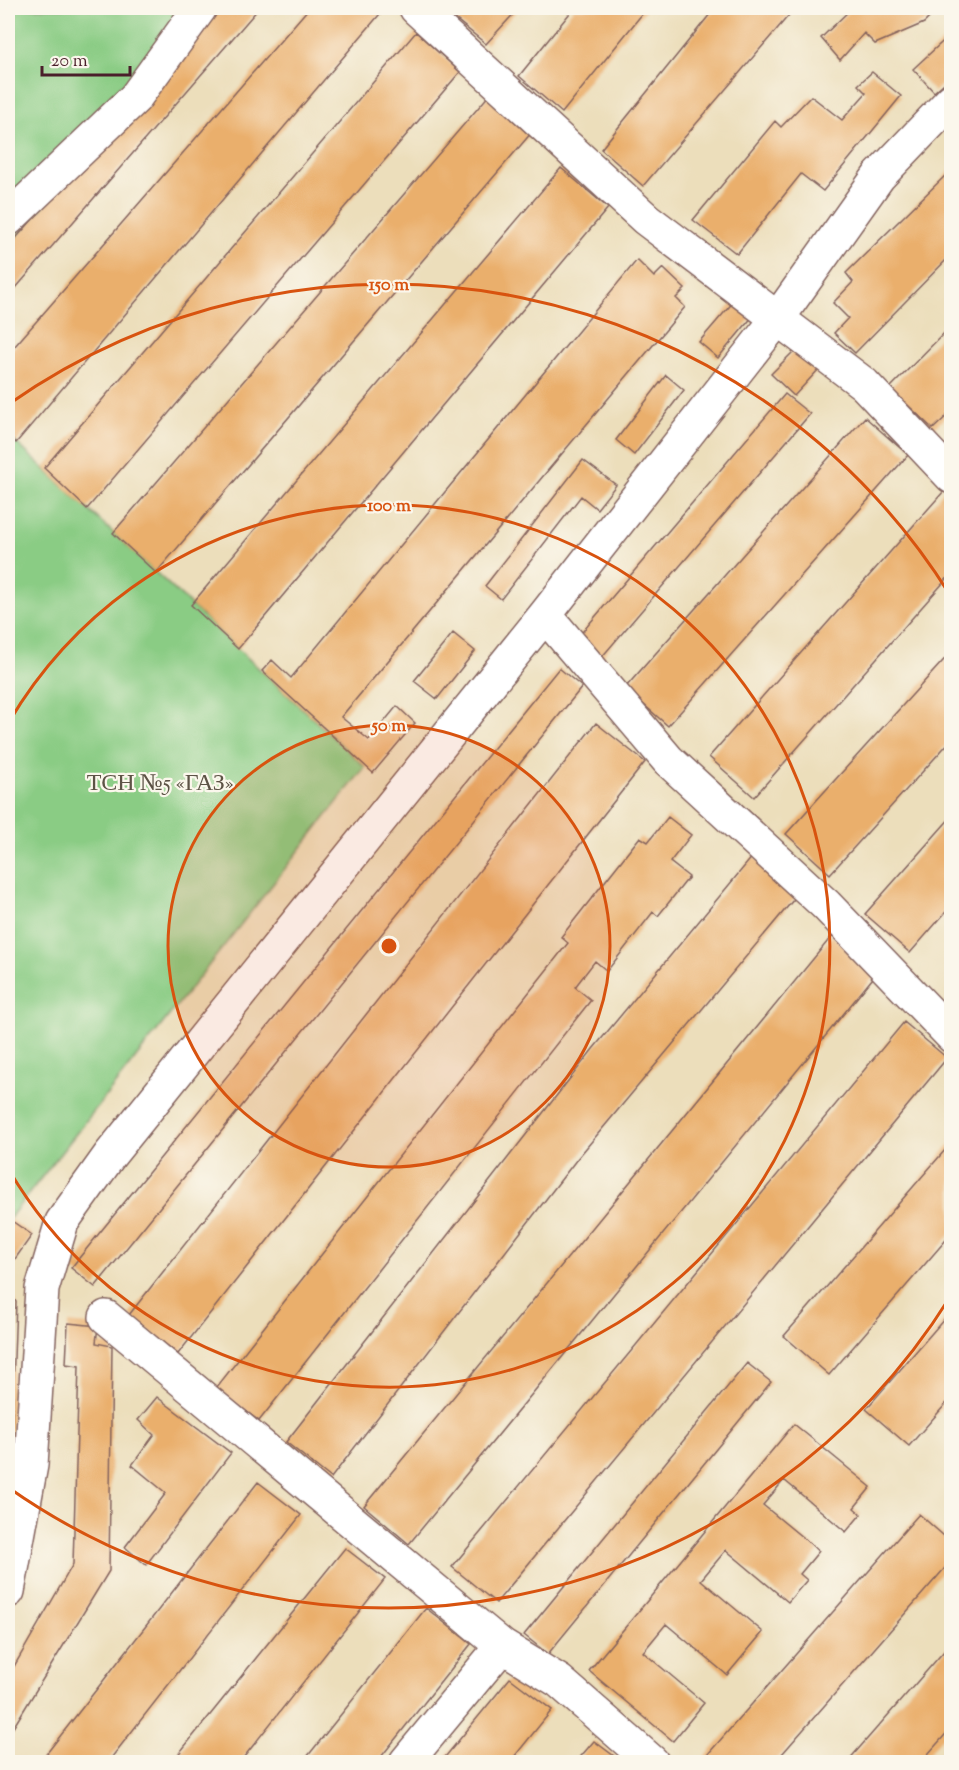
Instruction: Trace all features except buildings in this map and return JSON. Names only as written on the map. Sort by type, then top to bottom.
[{"type":"lane","points":[[8,219],[135,98],[200,8]]},
{"type":"lane","points":[[416,8],[646,219],[864,384],[951,477]]},
{"type":"lane","points":[[8,1592],[31,1465],[42,1289],[62,1222],[110,1155],[545,615],[778,318],[879,176],[951,100]]},
{"type":"lane","points":[[545,615],[668,760],[825,905],[951,1036]]},
{"type":"lane","points":[[106,1317],[502,1646],[559,1681],[592,1713],[652,1762]]},
{"type":"lane","points":[[406,1762],[502,1646]]},
{"type":"green space","points":[[8,8],[222,8],[8,247]]},
{"type":"green space","name":"ТСН №5 «ГАЗ»","points":[[8,435],[365,767],[8,1220]]}]
